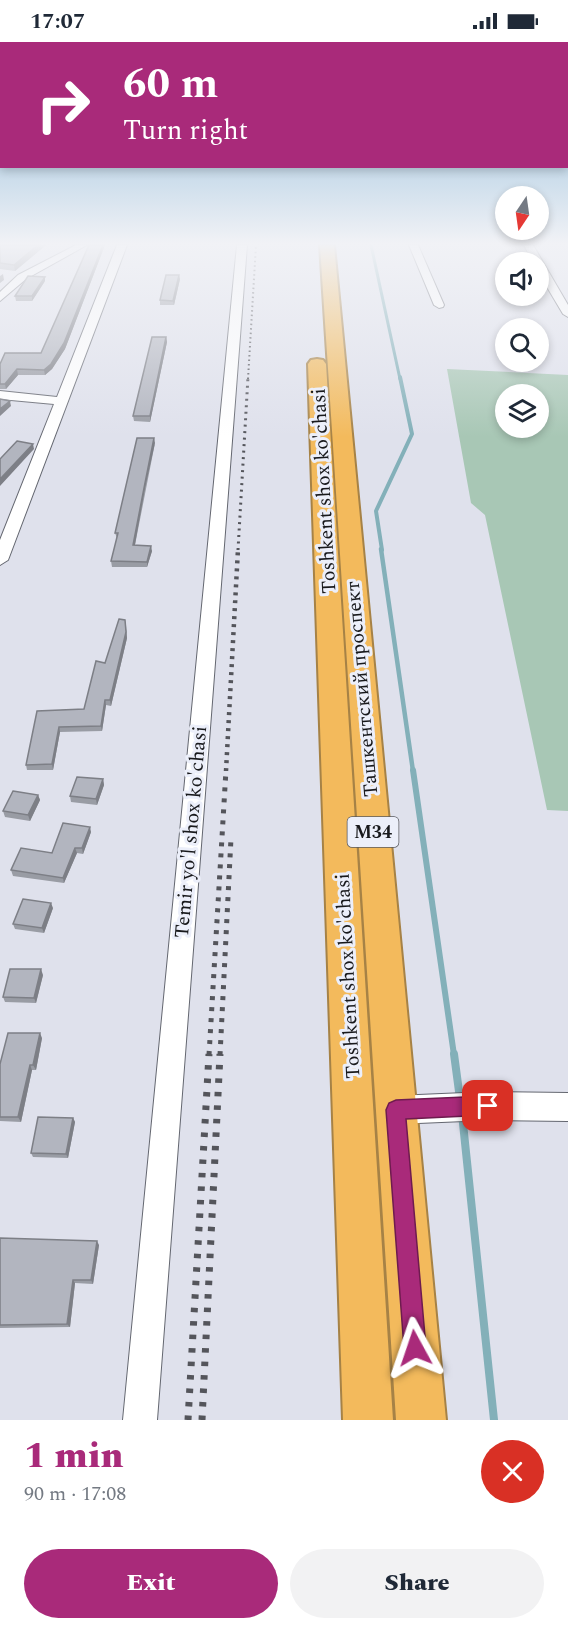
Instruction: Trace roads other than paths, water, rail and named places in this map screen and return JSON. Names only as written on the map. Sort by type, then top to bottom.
[{"type":"highway","name":"Toshkent shox ko'chasi","points":[[315,309],[368,1420]]},
{"type":"highway","name":"Ташкентский проспект","points":[[332,309],[421,1420]]},
{"type":"street","points":[[0,560],[97,309]]},
{"type":"street","name":"Temir yo'l shox ko'chasi","points":[[140,1420],[236,309]]},
{"type":"street","points":[[0,395],[62,401]]},
{"type":"street","points":[[396,1110],[488,1106],[568,1107]]},
{"type":"waterway","points":[[385,309],[400,379]]},
{"type":"waterway","points":[[382,550],[376,511],[412,434],[400,377]]},
{"type":"waterway","points":[[381,549],[413,771]]},
{"type":"waterway","points":[[413,770],[454,1055]]},
{"type":"waterway","points":[[454,1054],[460,1099]]},
{"type":"waterway","points":[[462,1114],[494,1420]]},
{"type":"railway","points":[[248,379],[252,309]]},
{"type":"railway","points":[[238,550],[248,377]]},
{"type":"railway","points":[[226,771],[238,549]]},
{"type":"railway","points":[[209,1055],[226,770]]},
{"type":"railway","points":[[220,1055],[231,838]]},
{"type":"railway","points":[[188,1420],[209,1054]]},
{"type":"railway","points":[[202,1420],[220,1054]]}]
